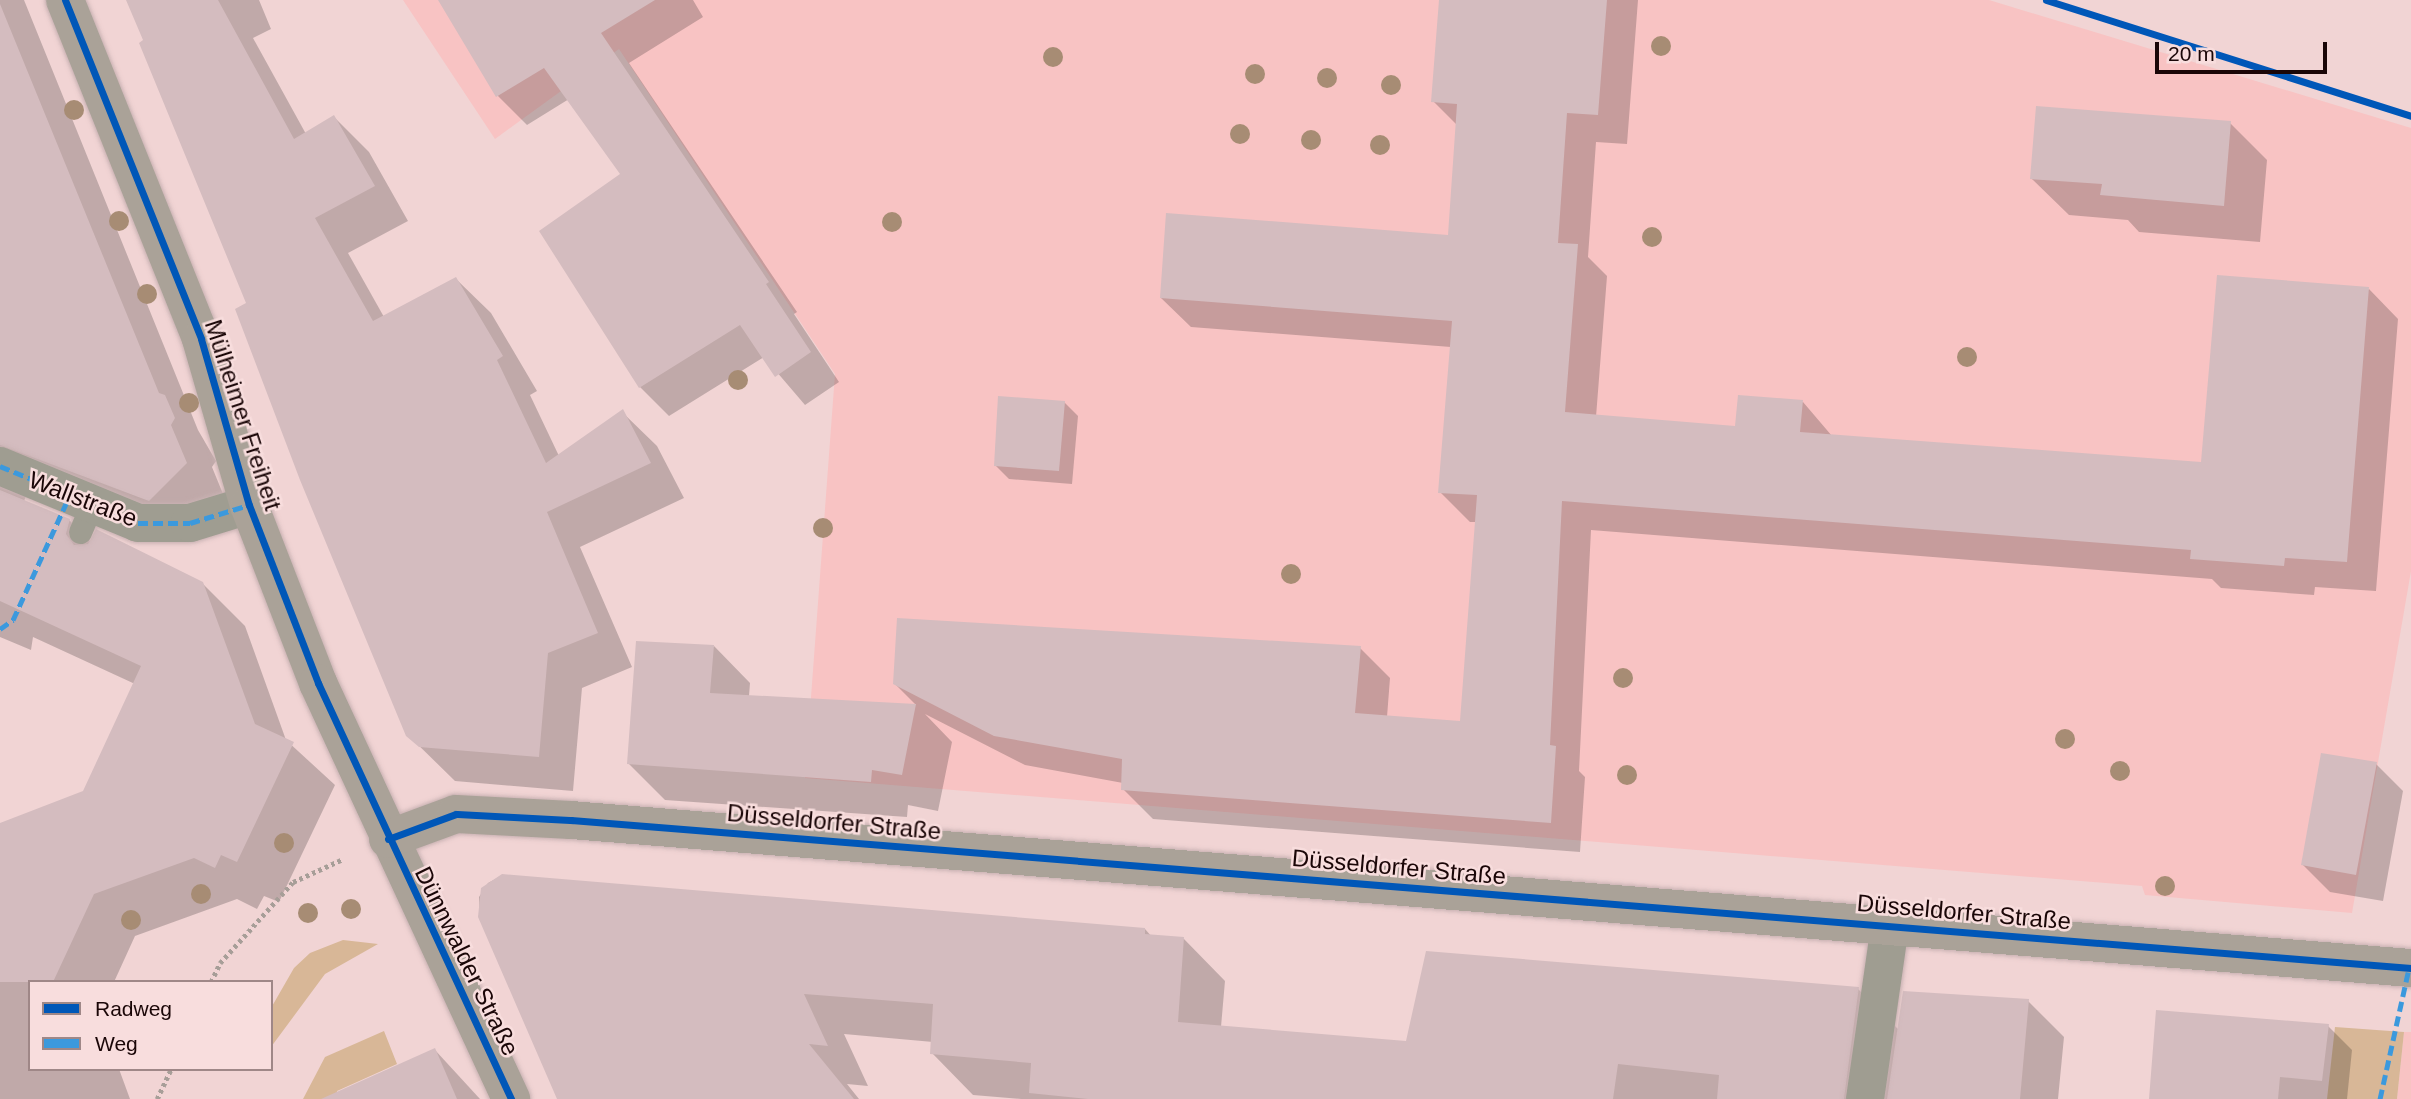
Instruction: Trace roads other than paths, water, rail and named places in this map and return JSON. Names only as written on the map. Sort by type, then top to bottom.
[{"type":"street","name":"Mülheimer Freiheit","points":[[65,0],[201,339],[249,505],[337,728],[388,839]]},
{"type":"street","name":"Wallstraße","points":[[0,467],[86,518],[138,523],[190,523],[249,505]]},
{"type":"street","name":"Düsseldorfer Straße","points":[[388,839],[456,814],[469,814],[1890,926],[2410,962]]},
{"type":"street","name":"Dünnwalder Straße","points":[[388,839],[510,1099]]},
{"type":"street","points":[[1865,1099],[1890,926]]}]
